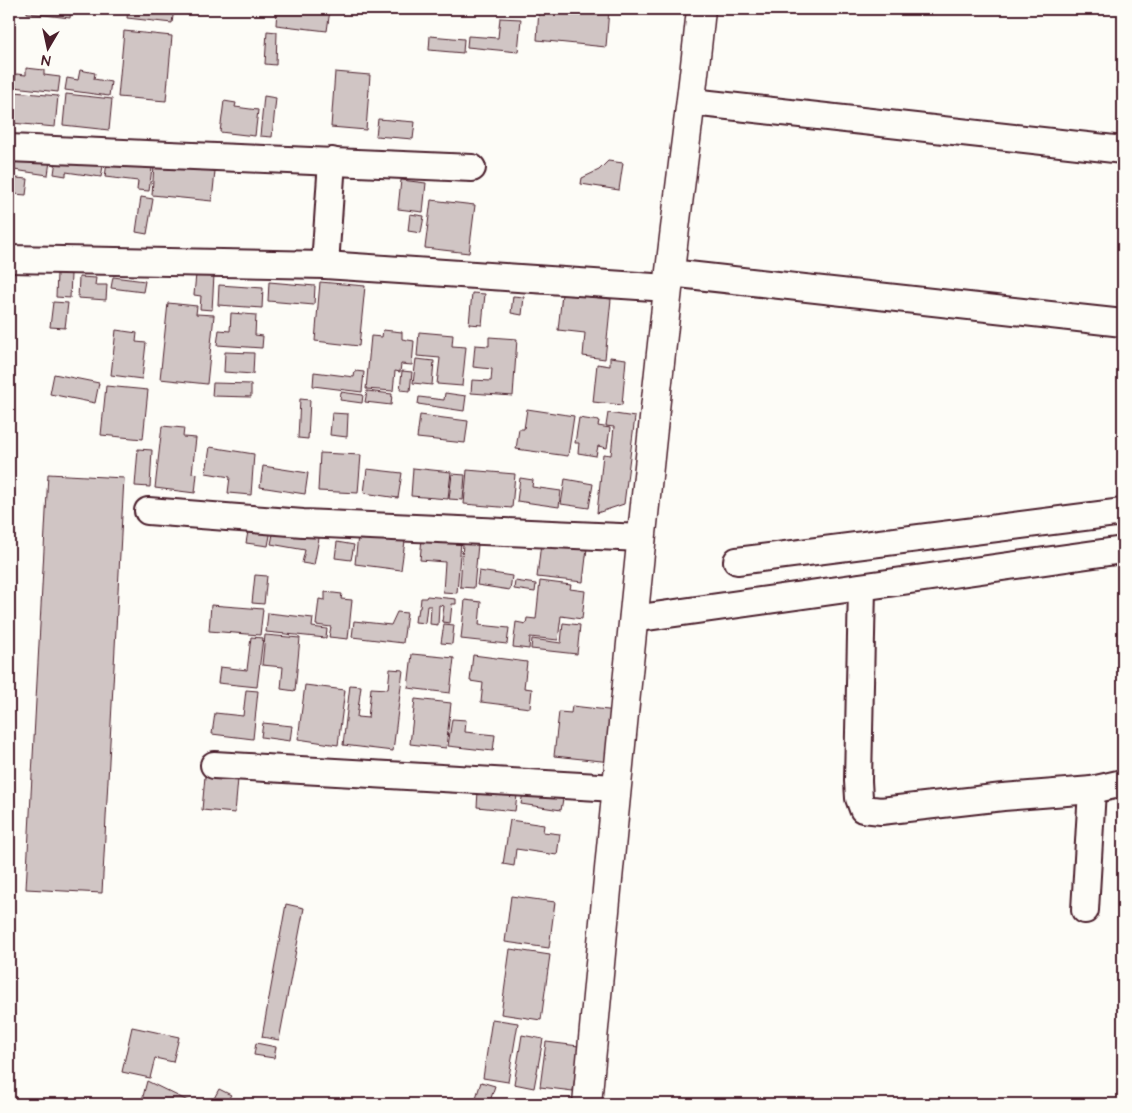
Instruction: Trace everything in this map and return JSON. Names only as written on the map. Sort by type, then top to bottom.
[{"type":"main road","points":[[587,1104],[616,788],[642,538],[669,281],[692,102],[701,9]]},
{"type":"street","points":[[692,102],[1123,150]]},
{"type":"street","points":[[9,148],[472,168]]},
{"type":"street","points":[[325,264],[332,161]]},
{"type":"street","points":[[9,259],[325,264],[669,281],[1123,323]]},
{"type":"street","points":[[148,510],[303,523],[642,538]]},
{"type":"street","points":[[737,561],[1123,512]]},
{"type":"street","points":[[634,619],[1123,550]]},
{"type":"street","points":[[862,587],[858,781],[859,798],[864,809],[880,811],[1003,797],[1092,790],[1123,783]]},
{"type":"street","points":[[214,766],[616,788]]},
{"type":"street","points":[[1085,910],[1092,790]]},
{"type":"building","points":[[27,9],[71,9],[70,18],[27,13]]},
{"type":"building","points":[[128,9],[174,9],[172,23],[127,18]]},
{"type":"building","points":[[277,9],[330,10],[327,31],[276,25]]},
{"type":"building","points":[[539,9],[609,9],[606,47],[537,40]]},
{"type":"building","points":[[500,18],[521,19],[518,52],[467,47],[468,36],[498,38]]},
{"type":"building","points":[[124,31],[172,36],[166,101],[118,97]]},
{"type":"building","points":[[267,31],[277,32],[276,65],[265,64]]},
{"type":"building","points":[[430,36],[464,39],[463,53],[429,50]]},
{"type":"building","points":[[26,68],[44,70],[44,75],[60,77],[58,92],[14,87],[16,74],[26,75]]},
{"type":"building","points":[[80,70],[95,73],[94,79],[111,82],[109,96],[65,90],[67,78],[78,80]]},
{"type":"building","points":[[335,72],[370,75],[366,130],[331,127]]},
{"type":"building","points":[[15,92],[58,96],[55,127],[12,123]]},
{"type":"building","points":[[66,94],[112,99],[109,130],[63,125]]},
{"type":"building","points":[[264,96],[276,98],[272,137],[260,136]]},
{"type":"building","points":[[224,101],[236,103],[235,107],[258,110],[255,136],[220,132]]},
{"type":"building","points":[[378,119],[415,122],[413,139],[376,136]]},
{"type":"building","points":[[15,159],[50,161],[48,175],[14,170]]},
{"type":"building","points":[[56,160],[103,166],[101,177],[66,172],[66,176],[54,174]]},
{"type":"building","points":[[608,161],[623,163],[619,190],[581,184],[582,178],[599,170]]},
{"type":"building","points":[[107,162],[152,168],[149,191],[137,190],[138,181],[105,177]]},
{"type":"building","points":[[154,165],[215,171],[212,201],[152,195]]},
{"type":"building","points":[[9,166],[13,167],[9,208]]},
{"type":"building","points":[[16,178],[28,179],[26,195],[14,194]]},
{"type":"building","points":[[401,180],[426,183],[423,212],[398,209]]},
{"type":"building","points":[[141,197],[153,199],[147,234],[136,232]]},
{"type":"building","points":[[431,200],[475,205],[469,253],[425,248]]},
{"type":"building","points":[[410,214],[424,216],[421,233],[408,231]]},
{"type":"building","points":[[57,273],[71,274],[70,298],[56,297]]},
{"type":"building","points":[[196,274],[214,275],[212,310],[200,309],[201,296],[194,295]]},
{"type":"building","points":[[79,277],[96,278],[95,285],[107,285],[106,300],[78,298]]},
{"type":"building","points":[[113,277],[145,281],[143,292],[111,288]]},
{"type":"building","points":[[269,282],[315,286],[314,305],[268,301]]},
{"type":"building","points":[[320,282],[365,286],[359,346],[315,341]]},
{"type":"building","points":[[219,285],[263,288],[262,308],[218,305]]},
{"type":"building","points":[[472,293],[485,294],[482,325],[469,324]]},
{"type":"building","points":[[562,294],[611,299],[605,359],[583,356],[585,333],[558,330]]},
{"type":"building","points":[[513,296],[524,297],[522,315],[511,313]]},
{"type":"building","points":[[53,302],[68,303],[65,328],[50,327]]},
{"type":"building","points":[[168,303],[197,306],[196,314],[214,315],[207,384],[160,379]]},
{"type":"building","points":[[231,313],[256,315],[255,335],[263,336],[262,348],[217,345],[219,330],[230,331]]},
{"type":"building","points":[[116,330],[137,333],[136,342],[146,343],[142,379],[111,375]]},
{"type":"building","points":[[383,330],[402,332],[402,339],[414,341],[412,365],[401,364],[400,372],[395,371],[393,391],[366,389],[371,336],[382,337]]},
{"type":"building","points":[[419,332],[453,335],[452,346],[466,347],[462,386],[437,384],[440,358],[417,356]]},
{"type":"building","points":[[489,337],[517,339],[513,396],[471,393],[472,380],[491,381],[492,369],[473,367],[475,345],[489,346]]},
{"type":"building","points":[[225,352],[254,353],[253,374],[224,372]]},
{"type":"building","points":[[610,357],[626,359],[622,405],[593,402],[597,364],[610,366]]},
{"type":"building","points":[[416,359],[434,361],[432,385],[413,383]]},
{"type":"building","points":[[355,371],[364,372],[362,392],[313,386],[314,372],[354,377]]},
{"type":"building","points":[[402,371],[412,372],[410,391],[400,390]]},
{"type":"building","points":[[54,374],[99,383],[95,403],[50,394]]},
{"type":"building","points":[[213,383],[251,384],[251,397],[212,396]]},
{"type":"building","points":[[106,386],[148,390],[143,439],[101,435]]},
{"type":"building","points":[[367,391],[392,394],[391,405],[365,402]]},
{"type":"building","points":[[341,392],[363,395],[362,403],[340,400]]},
{"type":"building","points":[[445,393],[466,396],[464,411],[418,404],[419,397],[444,400]]},
{"type":"building","points":[[300,399],[310,400],[308,439],[298,438]]},
{"type":"building","points":[[527,409],[574,416],[568,456],[516,449],[519,429],[524,429]]},
{"type":"building","points":[[332,413],[348,414],[347,437],[330,435]]},
{"type":"building","points":[[608,413],[635,417],[624,504],[597,513],[603,454],[611,455],[614,427],[606,426]]},
{"type":"building","points":[[420,415],[468,421],[465,443],[417,438]]},
{"type":"building","points":[[579,418],[599,421],[598,426],[610,428],[607,448],[598,446],[596,456],[578,453],[579,443],[575,443]]},
{"type":"building","points":[[162,426],[184,428],[183,437],[196,438],[192,473],[197,474],[195,493],[155,488]]},
{"type":"building","points":[[210,447],[254,454],[251,495],[228,493],[230,477],[206,473]]},
{"type":"building","points":[[138,449],[152,450],[150,487],[135,486]]},
{"type":"building","points":[[320,453],[361,455],[358,493],[318,491]]},
{"type":"building","points":[[263,466],[308,473],[305,494],[260,487]]},
{"type":"building","points":[[413,468],[451,472],[448,499],[411,496]]},
{"type":"building","points":[[367,469],[402,473],[398,498],[364,493]]},
{"type":"building","points":[[467,470],[515,474],[512,508],[464,504]]},
{"type":"building","points":[[48,474],[124,478],[102,893],[26,889]]},
{"type":"building","points":[[452,474],[465,475],[463,500],[449,499]]},
{"type":"building","points":[[520,478],[533,480],[532,487],[561,491],[559,507],[517,501]]},
{"type":"building","points":[[565,479],[593,484],[589,508],[561,504]]},
{"type":"building","points":[[249,526],[271,530],[268,546],[246,543]]},
{"type":"building","points":[[274,529],[320,533],[314,565],[302,563],[305,550],[271,544]]},
{"type":"building","points":[[358,535],[405,541],[401,570],[355,564]]},
{"type":"building","points":[[422,538],[461,541],[457,593],[443,592],[445,562],[420,560]]},
{"type":"building","points":[[337,542],[354,545],[351,560],[335,558]]},
{"type":"building","points":[[463,543],[478,544],[474,588],[460,587]]},
{"type":"building","points":[[541,543],[587,548],[583,582],[537,577]]},
{"type":"building","points":[[479,571],[512,576],[510,590],[477,585]]},
{"type":"building","points":[[255,575],[267,576],[264,604],[252,603]]},
{"type":"building","points":[[515,581],[536,584],[535,592],[514,589]]},
{"type":"building","points":[[540,581],[571,585],[570,589],[585,591],[582,619],[561,616],[558,640],[530,637],[529,649],[513,647],[516,622],[526,624],[527,618],[536,619]]},
{"type":"building","points":[[325,592],[342,594],[341,599],[352,600],[348,639],[329,637],[331,627],[316,625],[319,599],[325,600]]},
{"type":"building","points":[[427,596],[456,599],[456,604],[452,604],[450,623],[442,622],[444,606],[439,605],[438,625],[430,624],[431,606],[427,606],[425,623],[415,622],[421,598],[426,598]]},
{"type":"building","points":[[465,600],[481,602],[479,625],[509,628],[507,644],[461,639]]},
{"type":"building","points":[[211,605],[263,609],[260,635],[209,631]]},
{"type":"building","points":[[397,612],[407,613],[403,643],[352,637],[354,621],[391,625]]},
{"type":"building","points":[[268,613],[313,618],[312,627],[327,629],[326,638],[266,632]]},
{"type":"building","points":[[563,623],[580,625],[577,654],[531,649],[532,639],[561,643]]},
{"type":"building","points":[[444,624],[454,625],[452,644],[441,643]]},
{"type":"building","points":[[265,635],[300,638],[295,691],[281,689],[283,667],[262,665]]},
{"type":"building","points":[[251,637],[263,638],[257,687],[218,683],[220,667],[247,670]]},
{"type":"building","points":[[412,654],[454,658],[450,693],[408,688]]},
{"type":"building","points":[[473,655],[527,662],[524,688],[532,689],[530,708],[481,702],[483,683],[470,681]]},
{"type":"building","points":[[390,669],[403,670],[393,751],[343,745],[350,685],[361,686],[357,717],[368,718],[371,688],[388,689]]},
{"type":"building","points":[[305,685],[345,690],[338,745],[298,739]]},
{"type":"building","points":[[246,690],[258,691],[253,739],[212,734],[215,713],[243,716]]},
{"type":"building","points":[[415,699],[451,703],[446,748],[410,744]]},
{"type":"building","points":[[572,706],[617,711],[611,762],[554,756],[559,712],[571,713]]},
{"type":"building","points":[[452,719],[466,720],[465,732],[495,735],[493,751],[448,746]]},
{"type":"building","points":[[263,723],[292,726],[290,741],[261,737]]},
{"type":"building","points":[[205,776],[238,779],[235,813],[202,810]]},
{"type":"building","points":[[478,791],[517,795],[515,811],[477,807]]},
{"type":"building","points":[[523,792],[563,799],[561,810],[521,804]]},
{"type":"building","points":[[510,820],[544,825],[543,832],[560,834],[557,855],[516,849],[514,866],[503,864]]},
{"type":"building","points":[[511,896],[555,902],[549,948],[505,942]]},
{"type":"building","points":[[286,904],[304,908],[279,1040],[262,1037]]},
{"type":"building","points":[[510,949],[550,955],[541,1020],[501,1014]]},
{"type":"building","points":[[492,1019],[518,1023],[508,1082],[483,1078]]},
{"type":"building","points":[[132,1027],[179,1037],[173,1062],[155,1058],[150,1078],[122,1072]]},
{"type":"building","points":[[522,1035],[543,1039],[534,1088],[514,1084]]},
{"type":"building","points":[[546,1042],[579,1046],[573,1091],[540,1087]]},
{"type":"building","points":[[256,1043],[276,1047],[274,1058],[254,1055]]},
{"type":"building","points":[[147,1081],[190,1102],[189,1104],[141,1104]]},
{"type":"building","points":[[481,1082],[495,1086],[489,1104],[474,1104]]},
{"type":"building","points":[[219,1089],[231,1095],[225,1104],[211,1104]]}]
